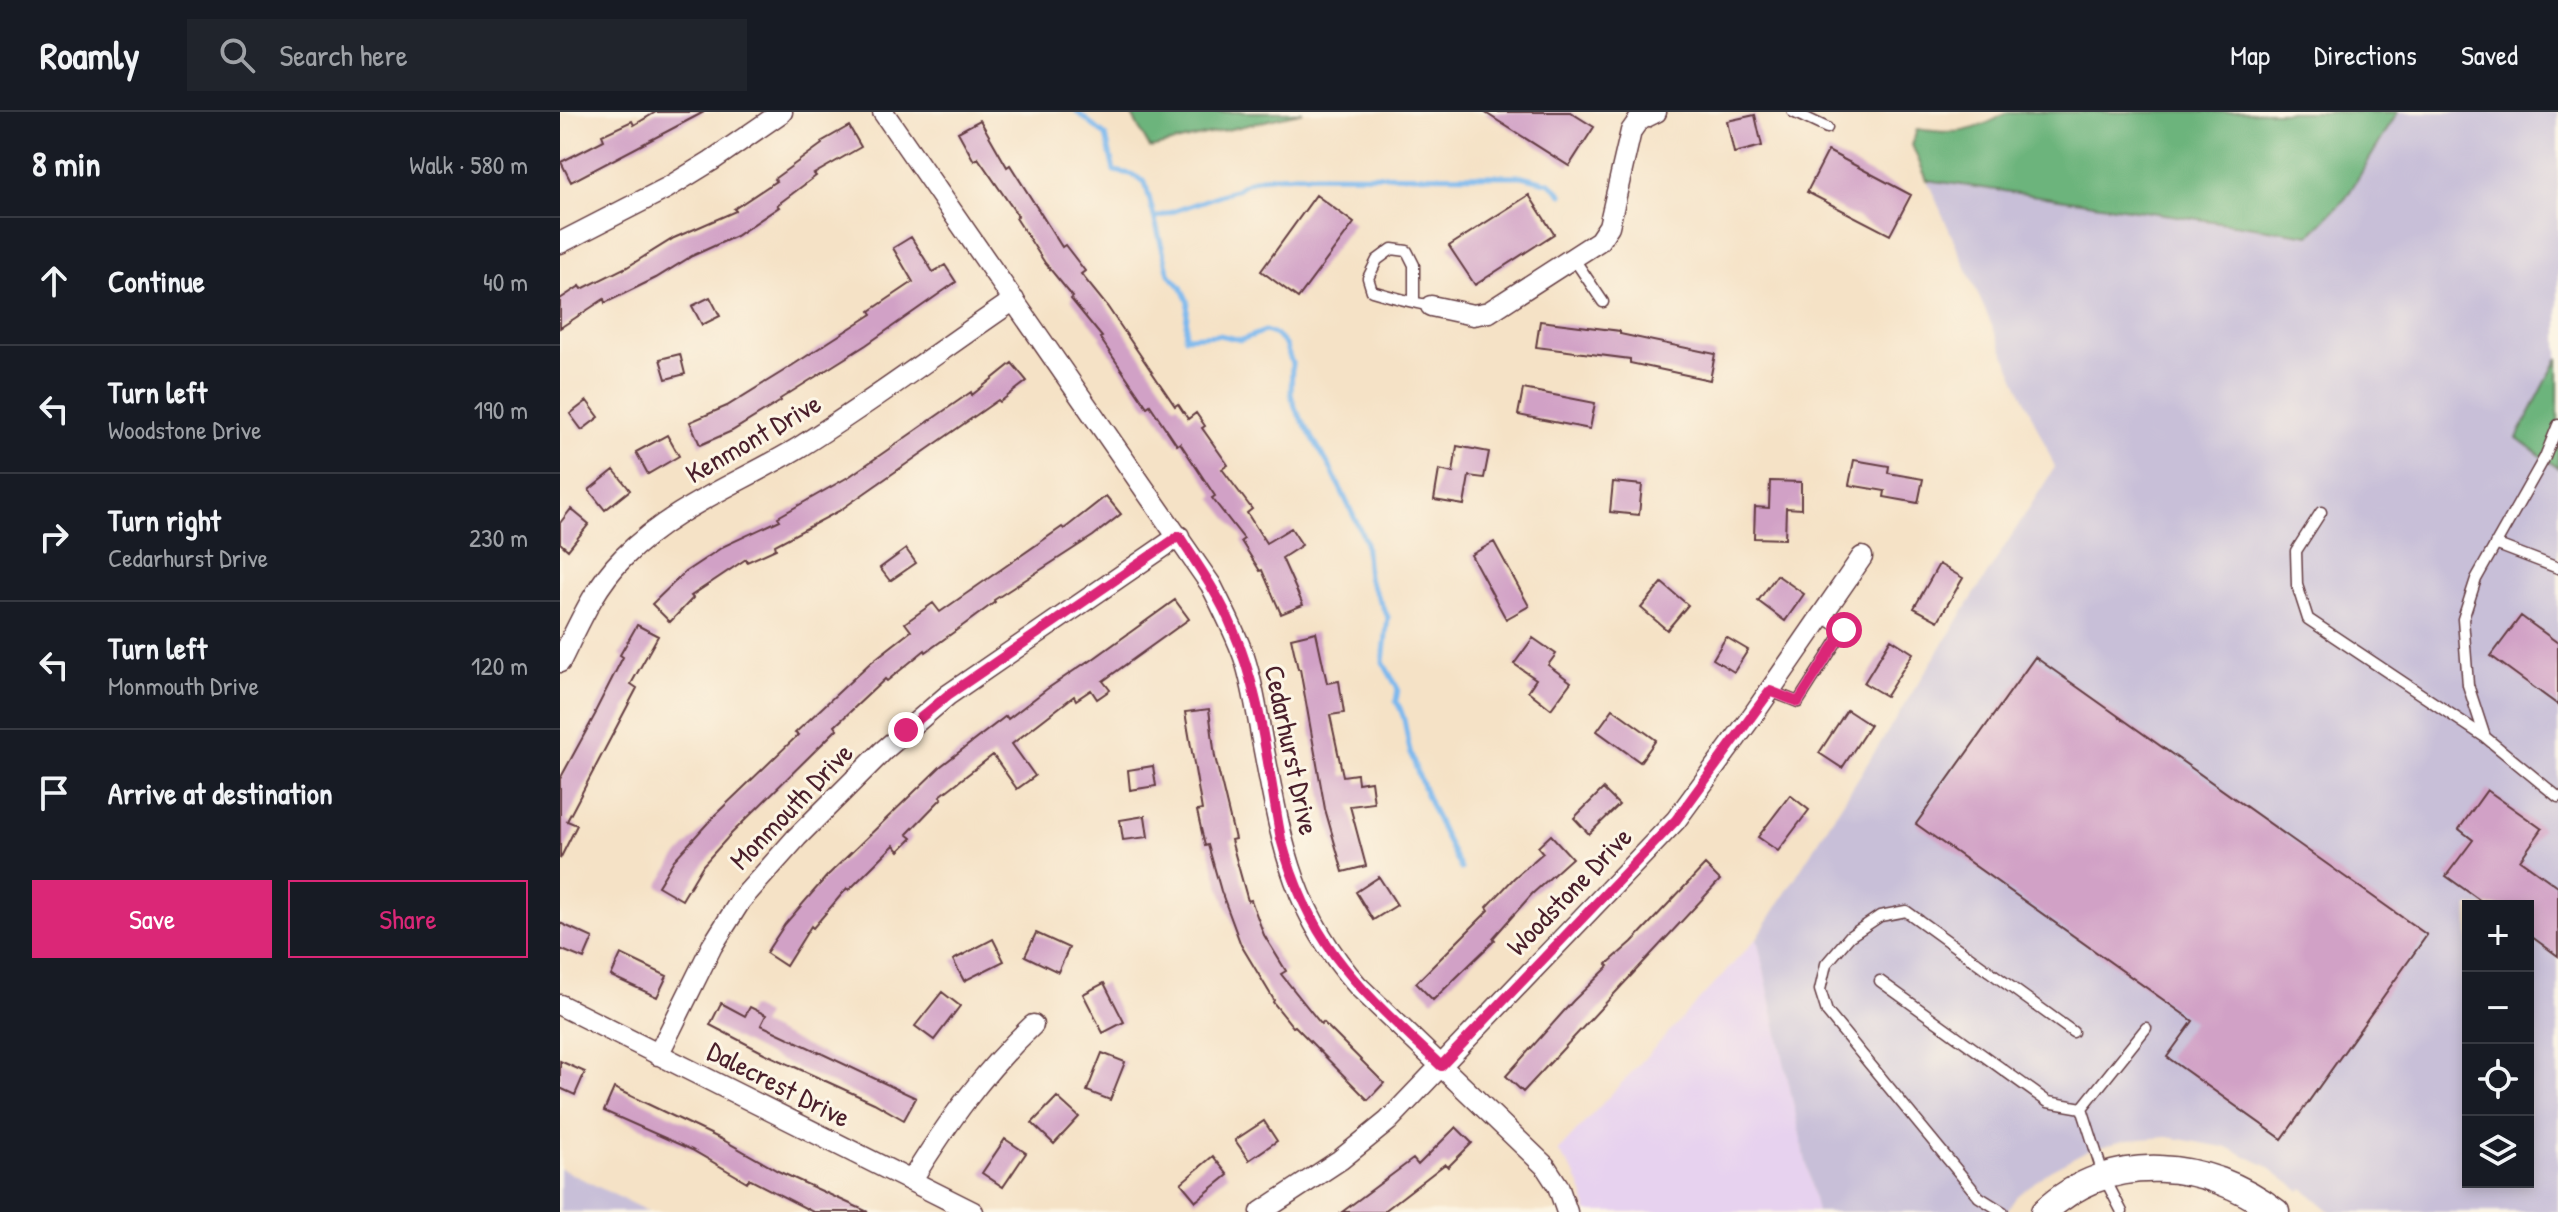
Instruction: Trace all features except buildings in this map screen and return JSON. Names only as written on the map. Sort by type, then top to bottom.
[{"type":"street","points":[[560,243],[667,188],[782,112]]},
{"type":"street","name":"Cedarhurst Drive","points":[[883,112],[1211,585],[1245,659],[1281,839],[1306,911],[1341,966],[1545,1166],[1558,1186],[1567,1212]]},
{"type":"street","points":[[1423,304],[1483,315],[1574,259],[1605,234],[1631,131],[1638,121],[1656,112]]},
{"type":"street","name":"Kenmont Drive","points":[[560,662],[601,586],[621,560],[653,530],[682,510],[797,448],[1014,300]]},
{"type":"street","name":"Monmouth Drive","points":[[658,1055],[712,946],[741,900],[787,847],[883,751],[948,695],[1179,536]]},
{"type":"street","name":"Woodstone Drive","points":[[1261,1212],[1363,1142],[1388,1121],[1676,820],[1862,557]]},
{"type":"street","name":"Dalecrest Drive","points":[[560,1005],[973,1212]]},
{"type":"street","points":[[911,1181],[947,1122],[975,1085],[1033,1025]]},
{"type":"street","points":[[2044,1212],[2065,1195],[2104,1177],[2149,1169],[2191,1172],[2232,1184],[2276,1212]]},
{"type":"lane","points":[[1793,112],[1827,128]]},
{"type":"lane","points":[[1392,249],[1407,251],[1414,265],[1423,304],[1372,291],[1368,278],[1377,260],[1392,249]]},
{"type":"lane","points":[[1574,259],[1603,302]]},
{"type":"lane","points":[[2485,737],[2468,685],[2463,619],[2476,579],[2545,457],[2558,425]]},
{"type":"lane","points":[[2321,512],[2296,551],[2297,585],[2308,619],[2485,737],[2558,797]]},
{"type":"lane","points":[[2495,544],[2558,568]]},
{"type":"lane","points":[[1770,691],[1798,702],[1844,630],[1821,616]]},
{"type":"lane","points":[[2003,1212],[1979,1197],[1827,1012],[1820,990],[1826,964],[1850,936],[1880,916],[1906,911],[2073,1032]]},
{"type":"lane","points":[[1880,981],[2048,1102],[2082,1108]]},
{"type":"lane","points":[[2082,1108],[2146,1028]]},
{"type":"lane","points":[[2082,1108],[2104,1177],[2122,1212]]},
{"type":"shaded area","points":[[2398,112],[2558,112],[2558,358],[2518,438],[2558,468],[2558,1212],[2331,1212],[2303,1188],[2300,1191],[2267,1166],[2229,1148],[2168,1137],[2127,1140],[2086,1151],[2050,1170],[2017,1196],[2006,1212],[1817,1212],[1757,938],[2055,467],[1927,180],[2310,235],[2346,198]]},
{"type":"shaded area","points":[[1757,938],[1817,1212],[1587,1212],[1576,1176],[1558,1151]]},
{"type":"shaded area","points":[[560,1168],[649,1212],[560,1212]]},
{"type":"green space","points":[[1130,112],[1303,112],[1150,148]]},
{"type":"green space","points":[[2008,112],[2398,112],[2346,198],[2310,235],[1927,180],[1912,145],[1917,129],[1964,131]]},
{"type":"green space","points":[[2558,358],[2558,468],[2517,438]]},
{"type":"waterway","points":[[1077,112],[1106,136],[1114,171],[1131,174],[1145,182],[1169,274],[1181,287],[1188,302],[1185,337],[1219,335],[1241,340],[1265,331],[1276,335],[1285,345],[1292,363],[1291,394],[1296,410],[1331,469],[1365,540],[1368,578],[1388,617],[1383,662],[1398,689],[1396,701],[1422,784],[1461,869]]},
{"type":"waterway","points":[[1155,218],[1257,179],[1295,175],[1522,176],[1550,183],[1562,194]]},
{"type":"route","points":[[906,730],[948,695],[1179,536],[1211,585],[1245,659],[1281,839],[1306,911],[1328,948],[1358,986],[1441,1066],[1676,820],[1770,691],[1798,702],[1844,630]]}]
